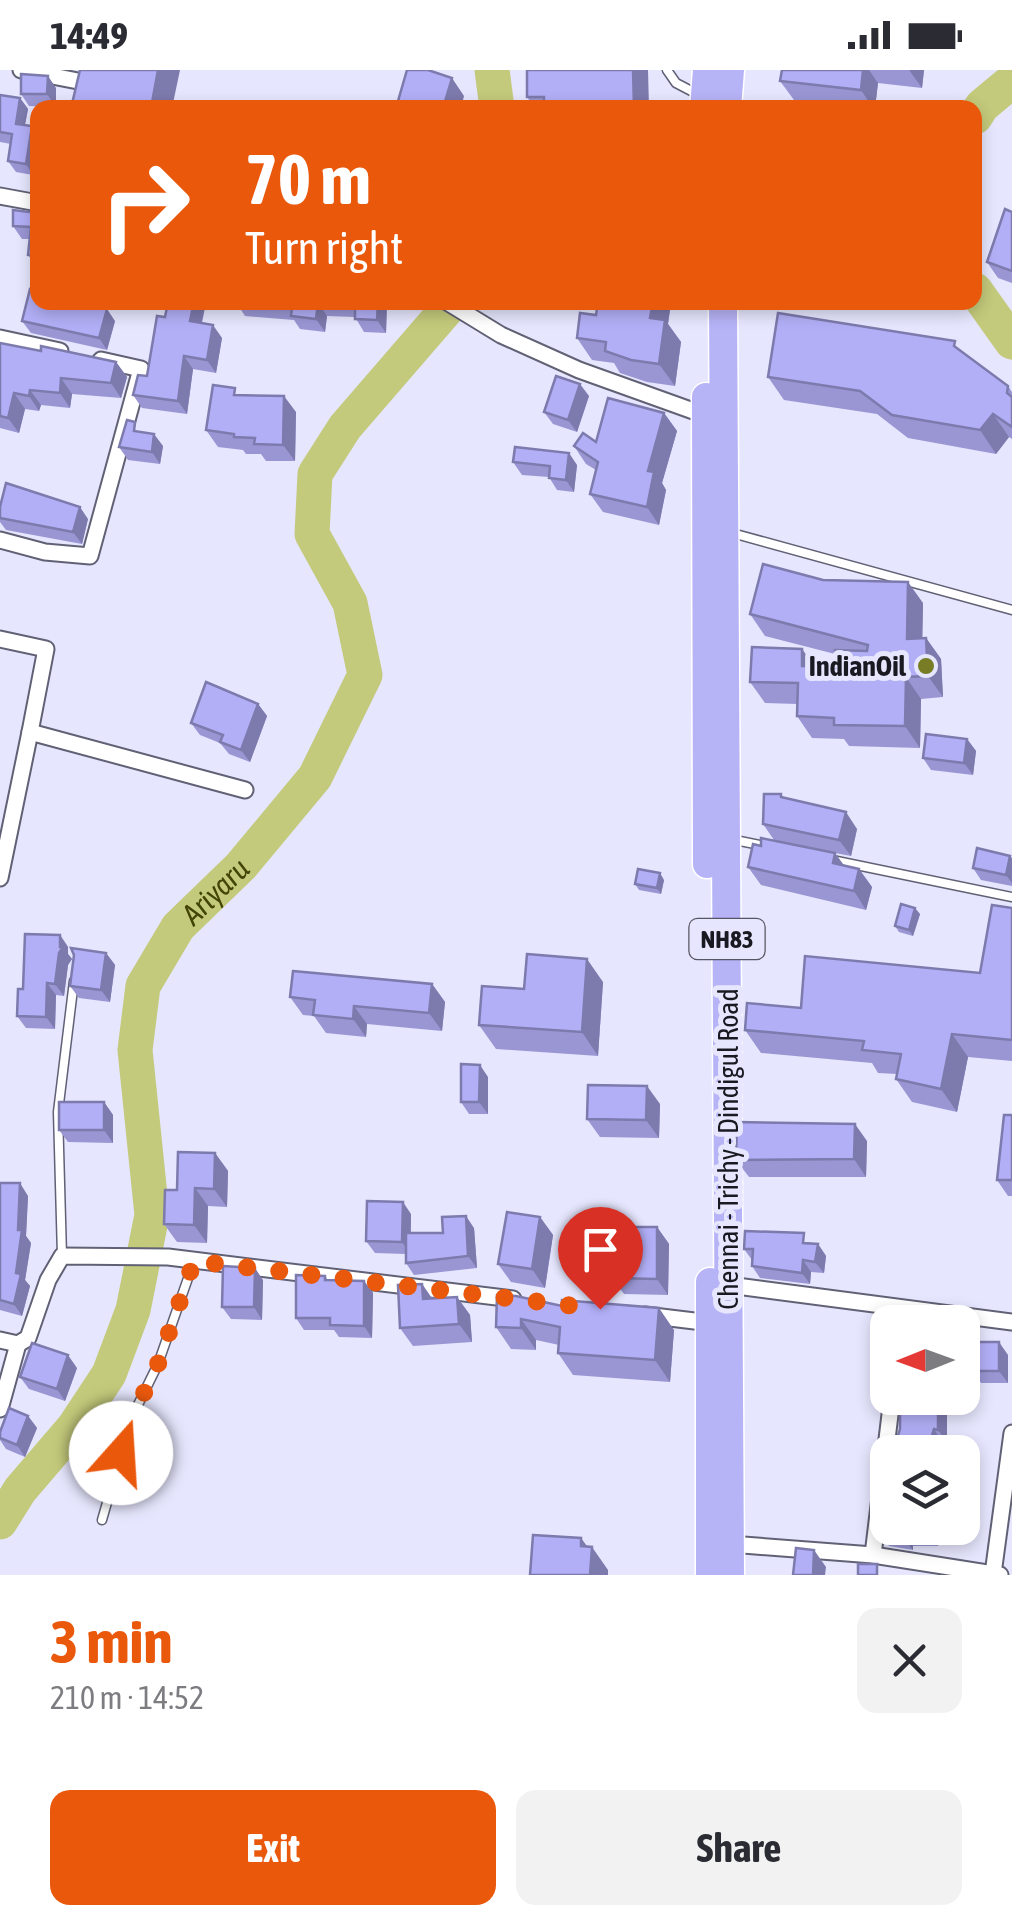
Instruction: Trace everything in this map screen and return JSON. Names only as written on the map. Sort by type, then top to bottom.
[{"type":"highway","points":[[710,96],[730,70]]},
{"type":"highway","name":"Chennai - Trichy - Dindigul Road","points":[[707,310],[726,531],[730,1575]]},
{"type":"highway","name":"Chennai - Trichy - Dindigul Road","points":[[710,1575],[715,417],[722,310]]},
{"type":"street","points":[[21,70],[83,82]]},
{"type":"street","points":[[0,196],[30,202]]},
{"type":"street","points":[[460,310],[501,335],[579,370],[715,417]]},
{"type":"street","points":[[0,338],[70,354]]},
{"type":"street","points":[[0,540],[45,552],[90,556],[141,369],[88,357]]},
{"type":"street","points":[[0,639],[46,650],[0,878]]},
{"type":"street","points":[[30,732],[245,790]]},
{"type":"street","points":[[0,1340],[18,1344],[28,1338],[48,1280],[62,1256],[117,1254],[168,1258],[538,1302]]},
{"type":"street","points":[[729,1285],[870,1310]]},
{"type":"street","points":[[634,1314],[710,1322]]},
{"type":"street","points":[[980,1320],[1012,1322]]},
{"type":"street","points":[[0,1410],[18,1344]]},
{"type":"street","points":[[873,1555],[890,1415]]},
{"type":"street","points":[[992,1574],[1010,1470],[1012,1433]]},
{"type":"street","points":[[730,1544],[873,1555],[1000,1575]]},
{"type":"lane","points":[[666,70],[676,84],[710,96]]},
{"type":"lane","points":[[726,531],[1012,610]]},
{"type":"lane","points":[[725,838],[779,849]]},
{"type":"lane","points":[[815,856],[1012,896]]},
{"type":"lane","points":[[62,1256],[58,1112],[75,966]]},
{"type":"lane","points":[[102,1520],[131,1420],[158,1364],[194,1261]]},
{"type":"building","points":[[80,70],[158,70],[152,100],[73,100]]},
{"type":"building","points":[[407,70],[428,70],[452,78],[445,100],[398,100]]},
{"type":"building","points":[[527,70],[633,70],[634,100],[527,97]]},
{"type":"building","points":[[782,70],[863,70],[861,90],[780,81]]},
{"type":"building","points":[[21,74],[48,76],[47,94],[21,94]]},
{"type":"building","points":[[0,95],[20,98],[16,124],[30,126],[26,164],[8,161],[12,134],[0,132]]},
{"type":"building","points":[[1005,209],[1012,212],[1012,271],[987,262]]},
{"type":"building","points":[[13,210],[30,212],[30,227],[13,226]]},
{"type":"building","points":[[30,289],[30,310],[107,310],[99,338],[22,321]]},
{"type":"building","points":[[166,310],[192,310],[190,321],[213,325],[207,360],[184,356],[178,401],[133,395],[138,375],[147,376],[157,316],[165,317]]},
{"type":"building","points":[[292,310],[317,310],[316,319],[291,316]]},
{"type":"building","points":[[355,310],[378,310],[377,320],[355,319]]},
{"type":"building","points":[[597,310],[652,310],[650,318],[665,320],[659,364],[605,351],[606,342],[577,338],[580,313],[596,315]]},
{"type":"building","points":[[778,313],[955,341],[954,346],[1008,386],[1012,427],[993,414],[980,430],[892,415],[860,391],[768,377]]},
{"type":"building","points":[[0,343],[41,351],[41,346],[116,362],[111,383],[61,378],[60,393],[14,393],[8,418],[0,416]]},
{"type":"building","points":[[556,376],[580,384],[568,420],[544,412]]},
{"type":"building","points":[[213,385],[235,388],[234,395],[284,396],[283,445],[254,444],[255,438],[206,430]]},
{"type":"building","points":[[608,398],[664,413],[648,471],[654,472],[647,507],[590,494],[598,462],[574,446],[583,433],[596,442]]},
{"type":"building","points":[[127,420],[135,422],[134,431],[154,434],[152,452],[119,447]]},
{"type":"building","points":[[515,447],[569,453],[566,480],[549,478],[550,466],[513,462]]},
{"type":"building","points":[[6,483],[80,507],[73,532],[0,518]]},
{"type":"building","points":[[763,564],[823,580],[908,582],[907,639],[926,638],[928,676],[906,677],[905,726],[834,725],[834,718],[797,716],[798,683],[750,682],[752,647],[802,649],[802,666],[835,667],[835,650],[867,651],[868,645],[750,614]]},
{"type":"building","points":[[206,682],[258,704],[241,750],[220,742],[223,735],[191,723]]},
{"type":"building","points":[[926,734],[967,739],[964,763],[923,758]]},
{"type":"building","points":[[764,794],[781,794],[846,812],[839,840],[763,824]]},
{"type":"building","points":[[761,838],[835,853],[833,863],[859,869],[854,891],[748,867],[753,844],[761,846]]},
{"type":"building","points":[[977,848],[1010,856],[1006,875],[973,868]]},
{"type":"building","points":[[638,869],[660,873],[657,888],[635,884]]},
{"type":"building","points":[[901,904],[915,908],[909,930],[895,926]]},
{"type":"building","points":[[992,905],[1012,908],[1012,1040],[952,1034],[941,1089],[896,1079],[901,1054],[862,1050],[864,1041],[745,1030],[747,1003],[801,1008],[805,956],[980,973]]},
{"type":"building","points":[[25,934],[60,935],[63,947],[55,984],[47,983],[46,1017],[17,1016],[18,989],[23,989]]},
{"type":"building","points":[[71,948],[106,953],[101,990],[70,986],[74,955]]},
{"type":"building","points":[[527,954],[587,959],[582,1032],[479,1025],[482,986],[524,989]]},
{"type":"building","points":[[293,971],[432,984],[429,1013],[354,1006],[353,1019],[313,1015],[315,1000],[290,997]]},
{"type":"building","points":[[461,1064],[480,1065],[479,1102],[461,1102]]},
{"type":"building","points":[[588,1085],[647,1086],[646,1120],[587,1119]]},
{"type":"building","points":[[59,1102],[104,1102],[104,1130],[59,1130]]},
{"type":"building","points":[[1004,1115],[1012,1115],[1012,1180],[997,1180]]},
{"type":"building","points":[[737,1122],[855,1124],[854,1159],[736,1160]]},
{"type":"building","points":[[178,1152],[215,1153],[214,1189],[195,1188],[194,1225],[164,1224],[165,1190],[177,1190]]},
{"type":"building","points":[[0,1183],[20,1183],[18,1230],[22,1230],[16,1273],[21,1274],[14,1304],[0,1300]]},
{"type":"building","points":[[367,1201],[403,1202],[402,1242],[366,1241]]},
{"type":"building","points":[[507,1212],[540,1217],[532,1269],[498,1264]]},
{"type":"building","points":[[466,1216],[468,1256],[406,1263],[406,1233],[443,1233],[442,1217]]},
{"type":"building","points":[[657,1227],[657,1279],[612,1278],[613,1269],[578,1272],[577,1253],[590,1252],[589,1230]]},
{"type":"building","points":[[745,1231],[804,1233],[803,1243],[818,1244],[815,1262],[803,1260],[802,1273],[752,1266],[753,1249],[744,1249]]},
{"type":"building","points":[[223,1266],[255,1268],[254,1307],[222,1307]]},
{"type":"building","points":[[296,1275],[364,1281],[364,1326],[330,1325],[330,1318],[296,1318]]},
{"type":"building","points":[[422,1284],[423,1299],[457,1297],[459,1324],[400,1328],[398,1285]]},
{"type":"building","points":[[497,1295],[562,1306],[562,1300],[659,1308],[655,1360],[558,1353],[560,1327],[521,1319],[521,1328],[496,1327]]},
{"type":"building","points":[[980,1342],[999,1342],[999,1371],[980,1371]]},
{"type":"building","points":[[32,1343],[68,1355],[57,1389],[20,1377]]},
{"type":"building","points":[[9,1408],[28,1416],[17,1445],[0,1438]]},
{"type":"building","points":[[900,1415],[938,1415],[938,1430],[934,1429],[932,1435],[898,1435]]},
{"type":"building","points":[[533,1535],[581,1538],[581,1546],[592,1547],[590,1575],[530,1575]]},
{"type":"building","points":[[796,1548],[814,1550],[813,1575],[793,1575]]},
{"type":"building","points":[[858,1564],[877,1564],[877,1575],[858,1575]]},
{"type":"waterway","name":"Ariyaru","points":[[492,70],[496,100]]},
{"type":"waterway","points":[[982,106],[1012,81]]},
{"type":"waterway","points":[[982,300],[1012,342]]},
{"type":"waterway","name":"Ariyaru","points":[[0,1522],[20,1490],[74,1427],[109,1374],[133,1310],[152,1215],[135,1050],[143,986],[178,927],[241,866],[315,777],[365,675],[350,603],[312,534],[315,474],[345,427],[446,310]]},
{"type":"place","name":"IndianOil","points":[[926,666]]},
{"type":"route","points":[[121,1453],[194,1261],[600,1309]]}]
